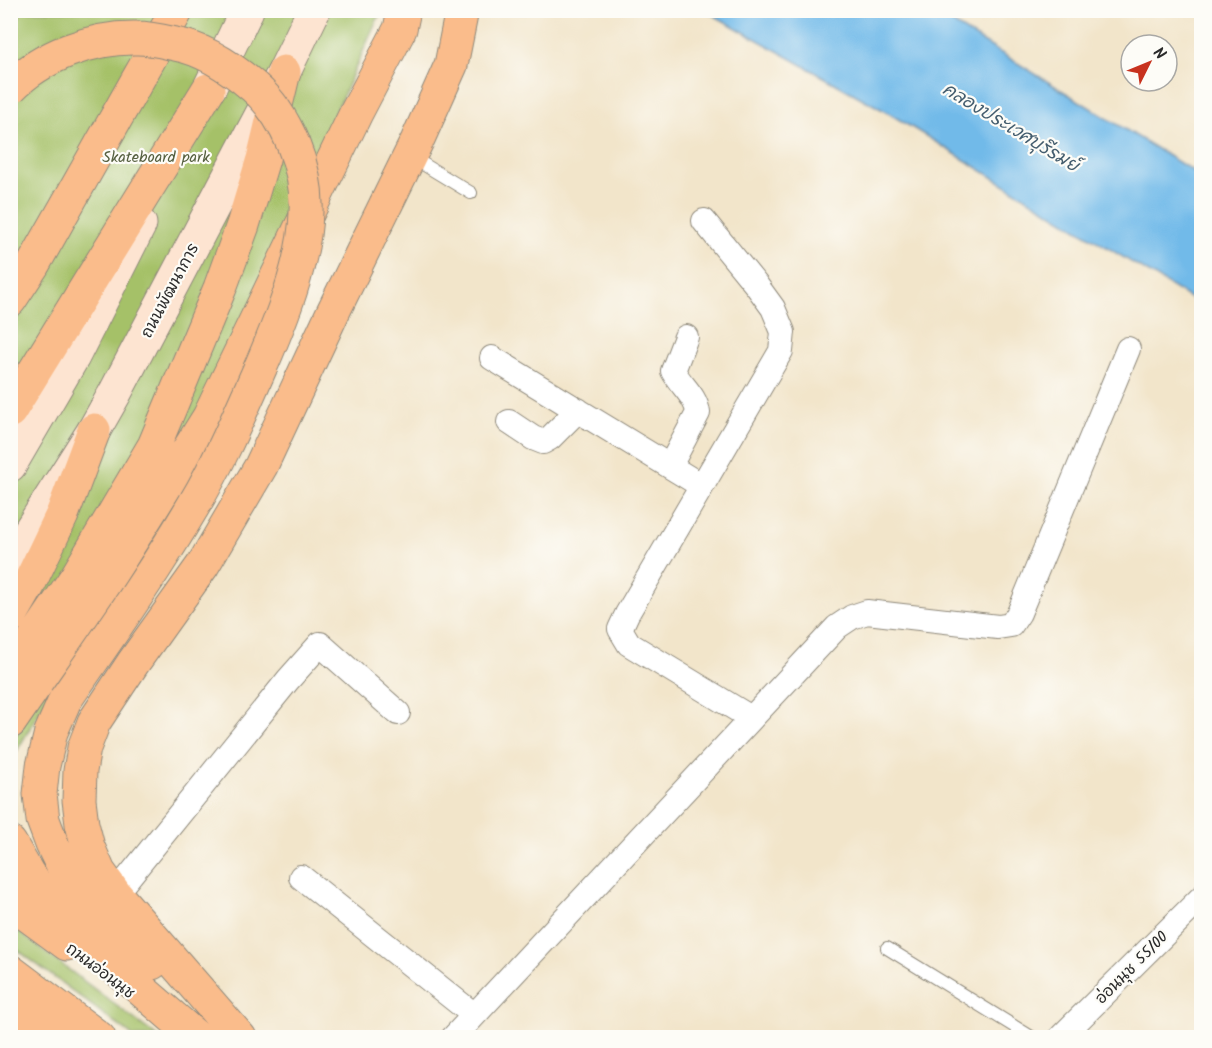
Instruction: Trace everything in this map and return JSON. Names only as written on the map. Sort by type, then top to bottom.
[{"type":"main road","points":[[10,300],[33,265],[177,10]]},
{"type":"main road","name":"ถนนพัฒนาการ","points":[[10,562],[21,548],[115,393],[289,63],[314,10]]},
{"type":"main road","points":[[10,722],[100,591],[209,417],[356,113],[400,29],[404,10]]},
{"type":"main road","points":[[451,10],[451,65]]},
{"type":"main road","points":[[240,1038],[115,894],[99,872],[87,847],[79,800],[84,748],[94,722],[106,702],[203,565],[261,466],[451,65],[462,10]]},
{"type":"main road","points":[[10,465],[73,357],[244,16]]},
{"type":"main road","points":[[10,88],[34,68],[56,56],[101,41],[137,38],[183,45],[214,59],[240,75],[262,94],[287,129],[299,165],[306,210],[304,234],[297,267],[279,325],[228,440],[196,501],[151,574],[65,700],[51,732],[43,766],[40,794],[43,820],[70,881],[93,909],[235,1038]]},
{"type":"main road","points":[[10,699],[18,662],[77,576],[154,446],[220,288],[243,225],[289,63]]},
{"type":"main road","points":[[10,411],[208,90]]},
{"type":"main road","points":[[10,617],[28,586],[62,515],[94,430]]},
{"type":"main road","points":[[10,843],[28,874],[52,907],[85,941],[197,1038]]},
{"type":"main road","name":"ถนนอ่อนนุช","points":[[10,902],[192,1038]]},
{"type":"main road","points":[[10,971],[99,1038]]},
{"type":"main road","points":[[10,992],[49,1038]]},
{"type":"street","points":[[704,221],[773,308],[783,332],[781,351],[620,629],[629,644],[752,718]]},
{"type":"street","points":[[670,466],[698,413],[697,404],[674,371],[686,337]]},
{"type":"street","points":[[453,1038],[837,627],[852,617],[867,612],[998,627],[1011,625],[1019,613],[1128,350]]},
{"type":"street","points":[[492,358],[702,486]]},
{"type":"street","points":[[508,422],[543,442],[578,410]]},
{"type":"street","points":[[115,894],[288,680],[320,644],[398,713]]},
{"type":"street","points":[[301,877],[474,1015]]},
{"type":"street","name":"อ่อนนุช 55/00","points":[[1060,1038],[1202,897]]},
{"type":"lane","points":[[409,156],[471,193]]},
{"type":"lane","points":[[887,948],[1033,1038]]},
{"type":"green space","name":"Skateboard park","points":[[22,11],[381,11],[283,230],[209,417],[11,761],[10,35]]},
{"type":"green space","points":[[11,926],[158,1037],[134,1037],[11,945]]},
{"type":"water","name":"คลองประเวศบุรีรมย์","points":[[706,11],[933,11],[1201,176],[1201,305],[890,114]]}]
